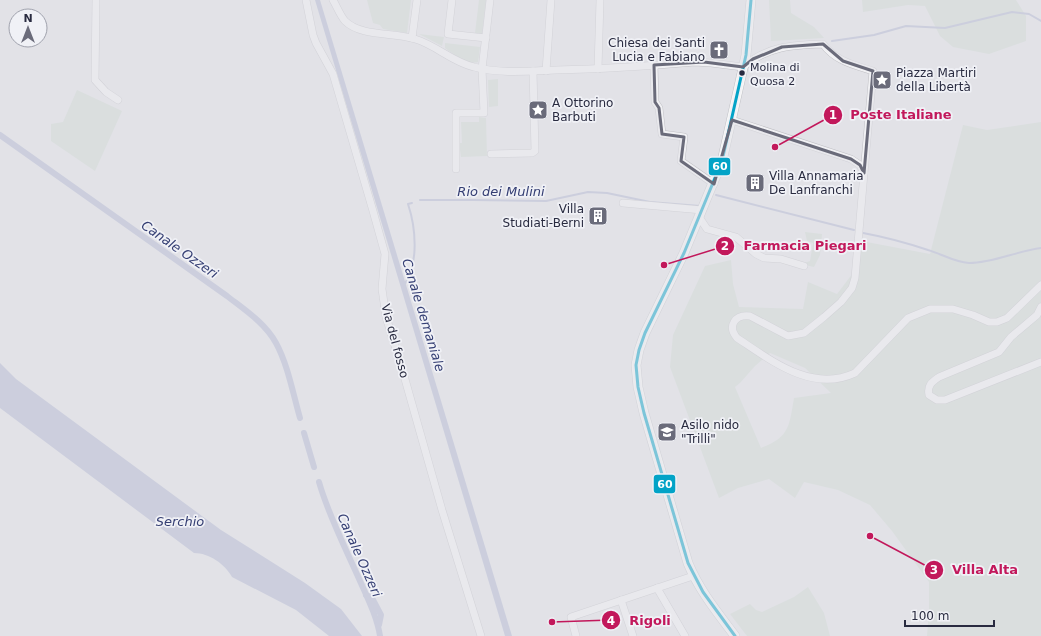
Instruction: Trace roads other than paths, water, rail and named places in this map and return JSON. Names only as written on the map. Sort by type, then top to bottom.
[{"type":"main road","points":[[735,636],[704,595],[693,576],[685,555],[648,428],[640,393],[636,365],[638,350],[645,333],[672,278],[714,184],[722,161],[743,67],[751,0]]},
{"type":"street","points":[[96,0],[95,80],[106,92],[118,100]]},
{"type":"street","name":"Via del fosso","points":[[306,0],[313,35],[332,74],[374,211],[385,254],[382,289],[386,317],[442,510],[481,636]]},
{"type":"street","points":[[333,0],[345,20],[356,28],[412,38],[431,45],[456,60],[482,69],[502,71],[546,71],[704,62],[743,67],[753,59],[768,51],[796,45],[823,44],[832,54],[843,61],[873,70],[855,278],[852,288],[841,302],[804,333],[788,336],[750,316],[744,315],[738,317],[733,324],[734,334],[737,338],[782,368],[791,372],[806,377],[837,379],[846,377],[855,373],[908,318],[930,309],[953,309],[974,315],[989,322],[997,322],[1006,318],[1041,285]]},
{"type":"street","points":[[412,38],[417,0]]},
{"type":"street","points":[[452,0],[448,34],[486,38]]},
{"type":"street","points":[[456,169],[456,114],[484,113],[482,69],[490,0]]},
{"type":"street","points":[[546,71],[551,0]]},
{"type":"street","points":[[598,69],[600,0]]},
{"type":"street","points":[[654,65],[655,102],[659,108],[662,134],[684,137],[681,161],[714,184]]},
{"type":"street","points":[[491,154],[535,152],[536,139],[533,71]]},
{"type":"street","points":[[732,120],[851,159],[860,165],[864,173]]},
{"type":"street","points":[[622,203],[701,213],[706,229],[736,237],[756,254],[764,258],[781,260],[804,266]]},
{"type":"street","points":[[1041,307],[1037,315],[1011,337],[998,352],[939,377],[930,383],[928,389],[929,395],[937,400],[945,400],[1041,362]]},
{"type":"street","points":[[576,636],[570,617],[693,576]]},
{"type":"street","points":[[657,588],[685,636]]},
{"type":"street","points":[[621,600],[633,636]]},
{"type":"water","points":[[315,0],[320,0],[512,636],[505,636]]},
{"type":"water","name":"Serchio","points":[[0,363],[16,379],[221,530],[305,583],[341,609],[362,636],[329,636],[296,610],[232,577],[229,572],[216,560],[200,553],[194,553],[0,408]]},
{"type":"waterway","name":"Rio dei Mulini","points":[[832,41],[874,35],[906,26],[945,28],[1012,12],[1029,14],[1041,21]]},
{"type":"waterway","name":"Canale Ozzeri","points":[[0,135],[227,296],[260,323],[276,343],[280,352],[287,370],[300,418]]},
{"type":"waterway","name":"Rio dei Mulini","points":[[420,200],[546,201],[588,192],[607,193],[650,202],[700,206]]},
{"type":"waterway","points":[[716,195],[854,230]]},
{"type":"waterway","name":"Rio dei Mulini","points":[[404,285],[412,267],[415,246],[413,224],[408,204],[412,203]]},
{"type":"waterway","points":[[863,233],[904,243],[948,258],[969,263],[987,261],[1041,248]]},
{"type":"waterway","name":"Canale Ozzeri","points":[[304,433],[314,467]]},
{"type":"waterway","name":"Canale Ozzeri","points":[[319,482],[333,520],[372,608],[380,636]]},
{"type":"waterway","points":[[366,595],[372,598],[381,615],[379,625]]},
{"type":"place","name":"Chiesa dei Santi Lucia e Fabiano","points":[[719,50]]},
{"type":"place","name":"Molina di Quosa 2","points":[[742,73]]},
{"type":"place","name":"Piazza Martiri della Libertà","points":[[882,80]]},
{"type":"place","name":"A Ottorino Barbuti","points":[[538,110]]},
{"type":"place","name":"Poste Italiane","points":[[775,147]]},
{"type":"place","name":"Villa Annamaria De Lanfranchi","points":[[755,183]]},
{"type":"place","name":"Villa Studiati-Berni","points":[[598,216]]},
{"type":"place","name":"Farmacia Piegari","points":[[664,265]]},
{"type":"place","name":"Asilo nido \"Trilli\"","points":[[667,432]]},
{"type":"place","name":"Villa Alta","points":[[870,536]]},
{"type":"place","name":"Rigoli","points":[[552,622]]},
{"type":"water label","name":"Canale demaniale","points":[[424,315]]}]
